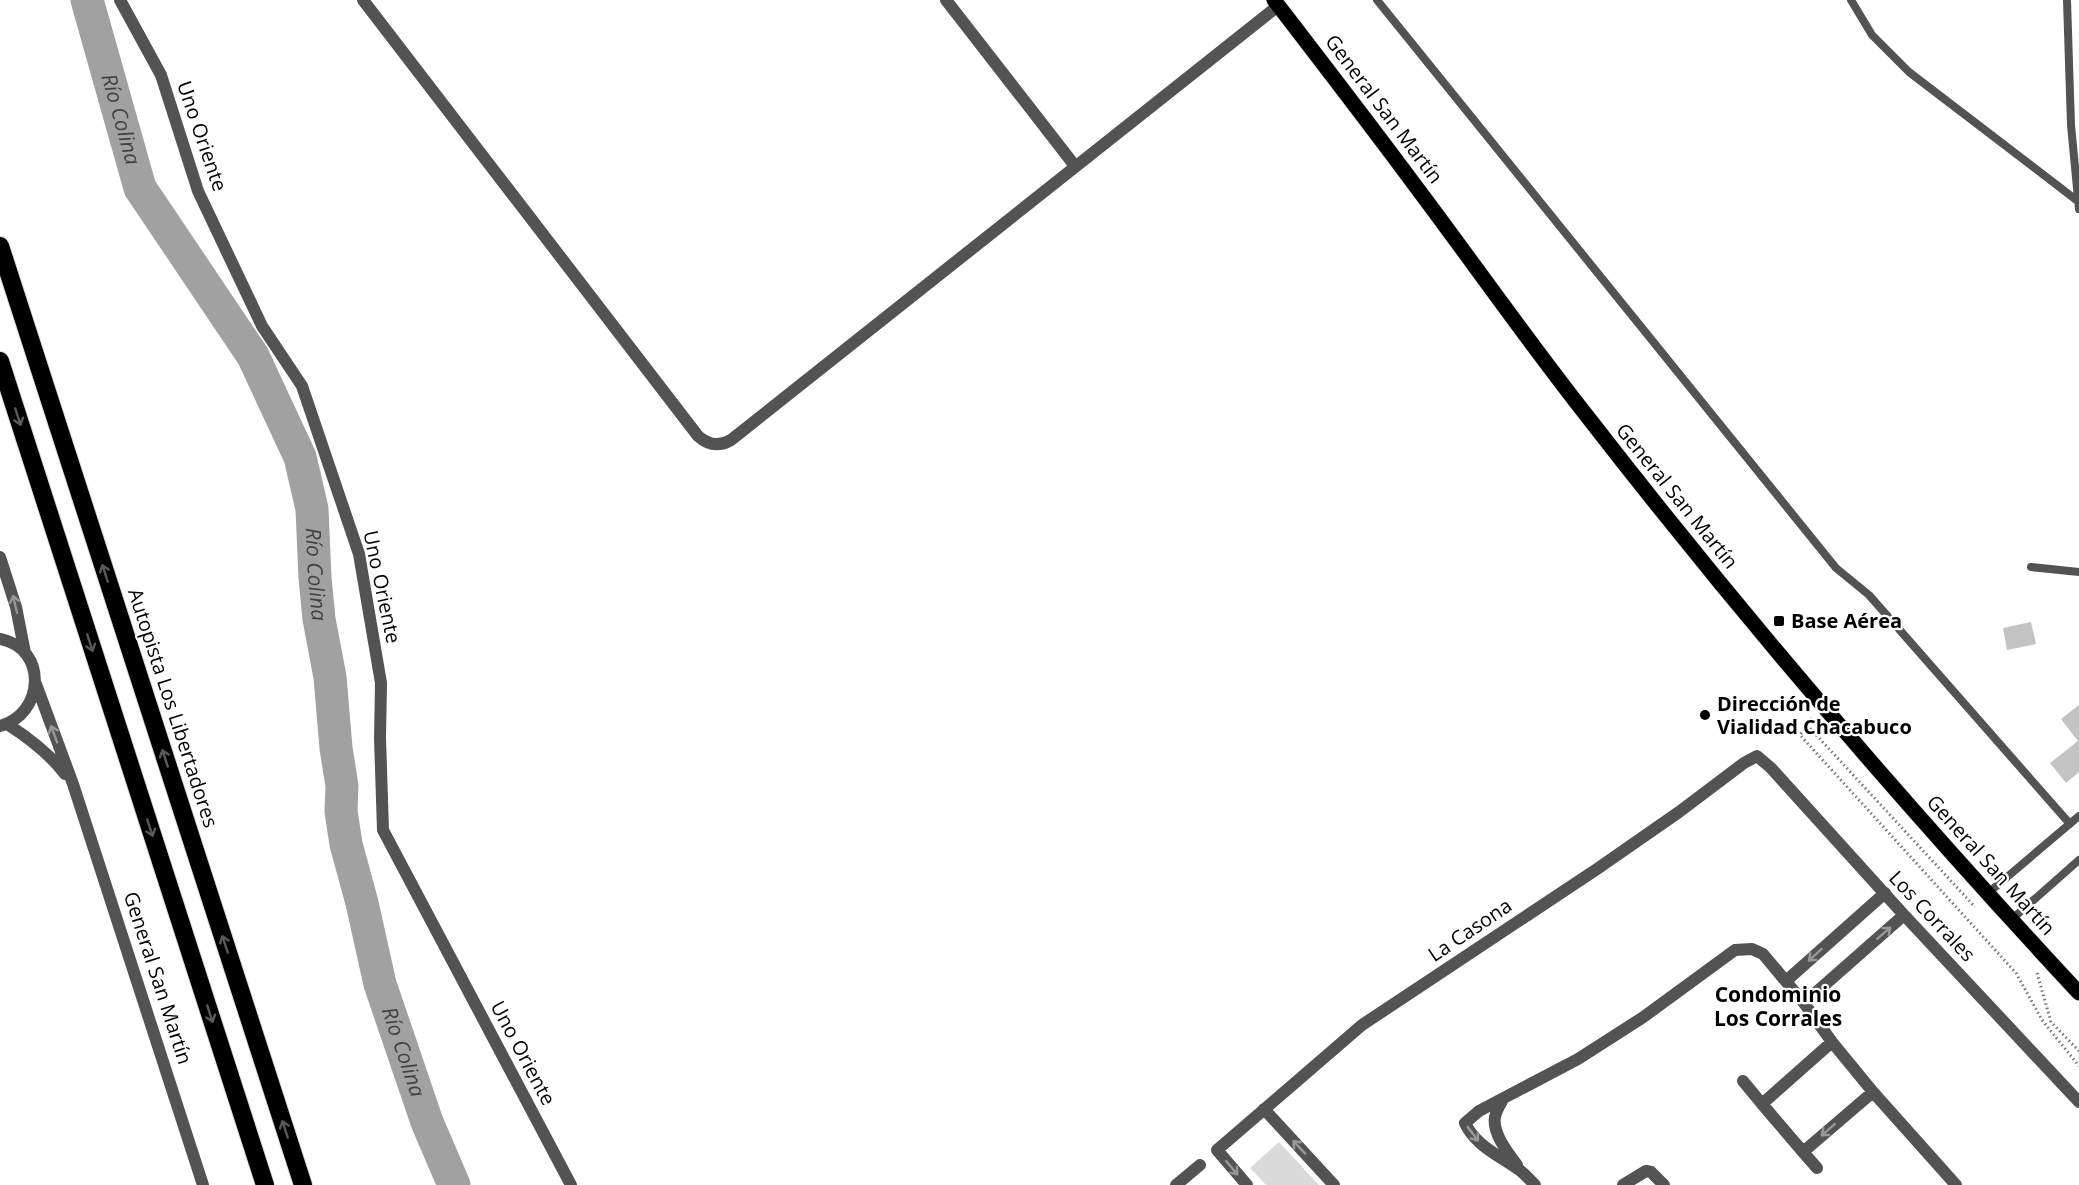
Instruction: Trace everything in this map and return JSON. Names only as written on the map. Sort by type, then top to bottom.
[{"type":"highway","name":"Autopista Los Libertadores","points":[[0,246],[303,1185]]},
{"type":"highway","points":[[0,361],[265,1185]]},
{"type":"main road","name":"General San Martín","points":[[1276,3],[1326,66],[1585,414],[1701,559],[1822,704],[1987,894],[2079,993]]},
{"type":"street","name":"Uno Oriente","points":[[120,0],[161,75],[198,191],[262,326],[302,386],[359,554],[381,683],[383,830],[571,1185]]},
{"type":"street","points":[[363,0],[698,436],[714,445],[731,440],[1276,3]]},
{"type":"street","points":[[946,0],[1075,166]]},
{"type":"street","points":[[0,556],[16,608],[25,653]]},
{"type":"street","points":[[0,639],[16,645],[25,653]]},
{"type":"street","name":"General San Martín","points":[[25,653],[35,673],[36,684],[73,784],[203,1185]]},
{"type":"street","points":[[4,725],[24,712],[30,704],[36,684]]},
{"type":"street","name":"General San Martín","points":[[4,725],[23,734],[48,754],[73,784]]},
{"type":"street","name":"Los Corrales","points":[[1756,756],[1771,768],[1904,915],[2079,1102]]},
{"type":"street","name":"La Casona","points":[[1247,1185],[1217,1150],[1362,1025],[1597,869],[1756,756]]},
{"type":"street","points":[[1786,981],[1885,893]]},
{"type":"street","points":[[1804,1003],[1904,915]]},
{"type":"street","points":[[1521,1171],[1482,1145],[1470,1134],[1466,1123],[1479,1111],[1578,1059],[1642,1018],[1735,950],[1752,949],[1763,954],[1873,1092],[1956,1185]]},
{"type":"street","points":[[1762,1104],[1832,1042]]},
{"type":"street","points":[[1743,1081],[1817,1168]]},
{"type":"street","points":[[1803,1152],[1873,1092]]},
{"type":"street","points":[[1503,1099],[1494,1118],[1497,1130],[1505,1149],[1535,1185]]},
{"type":"street","points":[[1264,1109],[1334,1185]]},
{"type":"street","points":[[1176,1185],[1200,1165]]},
{"type":"street","points":[[1623,1185],[1646,1171],[1651,1172],[1664,1185]]},
{"type":"lane","points":[[1377,0],[1836,568],[1869,595],[2070,824]]},
{"type":"lane","points":[[1851,0],[1872,35],[1910,72],[2079,204]]},
{"type":"lane","points":[[2067,0],[2071,125],[2079,204]]},
{"type":"lane","points":[[2031,567],[2079,572]]},
{"type":"lane","points":[[1987,894],[2079,816]]},
{"type":"lane","points":[[2011,920],[2079,860]]},
{"type":"path","points":[[1822,704],[1800,735],[2016,973],[2043,1020],[2079,1066]]},
{"type":"path","points":[[1807,725],[1982,914]]},
{"type":"path","points":[[2030,966],[2038,974],[2051,1022],[2079,1051]]},
{"type":"shaded area","points":[[1279,1142],[1319,1185],[1266,1185],[1250,1168]]},
{"type":"building","points":[[2031,622],[2036,644],[2007,650],[2003,628]]},
{"type":"building","points":[[2079,705],[2079,772],[2066,783],[2050,763],[2078,741],[2061,719]]},
{"type":"waterway","name":"Río Colina","points":[[87,0],[140,188],[253,356],[300,457],[312,509],[319,619],[330,677],[336,748],[342,786],[341,811],[346,844],[380,984],[427,1122],[454,1185]]},
{"type":"place","name":"Base Aérea","points":[[1779,621]]},
{"type":"place","name":"Dirección de Vialidad Chacabuco","points":[[1705,715]]},
{"type":"district","name":"Condominio Los Corrales","points":[[1778,1007]]}]
